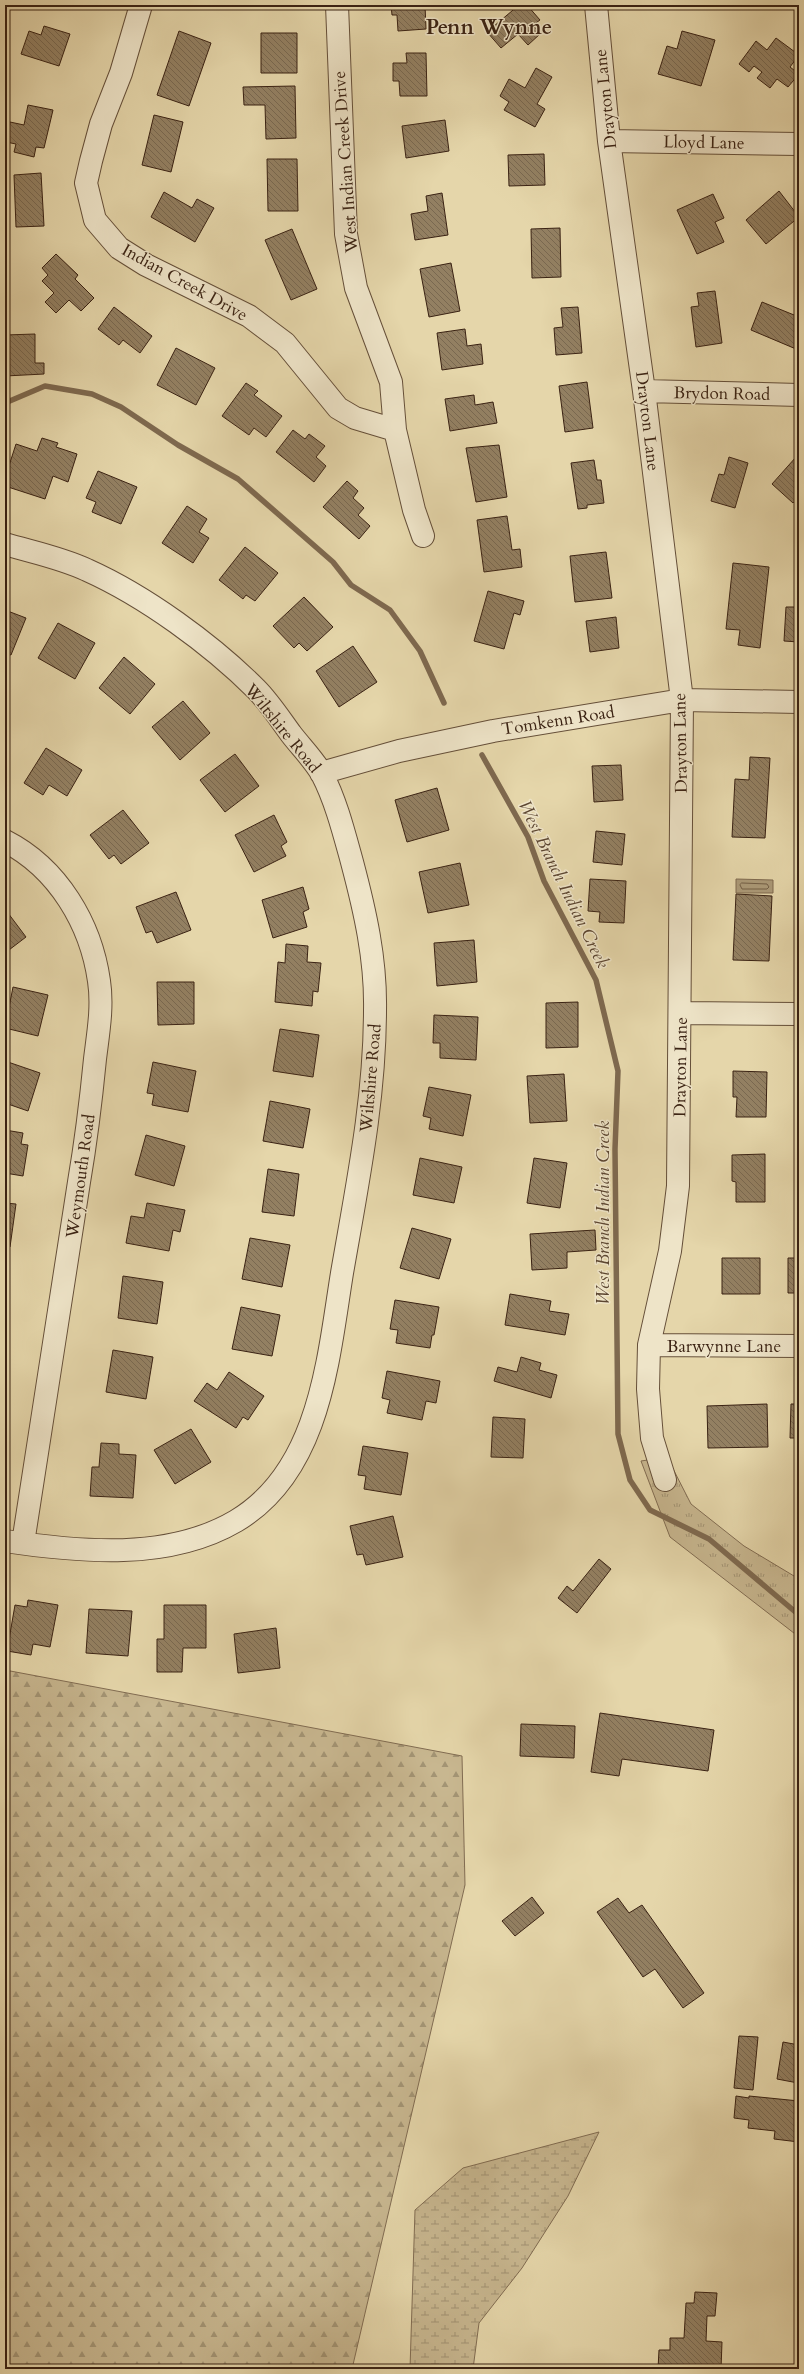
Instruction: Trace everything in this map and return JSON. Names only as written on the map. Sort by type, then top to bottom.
[{"type":"street","name":"Indian Creek Drive","points":[[140,5],[121,73],[101,124],[89,168],[86,183],[95,220],[119,248],[146,265],[249,316],[285,343],[338,408],[355,418],[395,430]]},
{"type":"street","name":"West Indian Creek Drive","points":[[337,5],[346,234],[356,288],[391,382],[395,430]]},
{"type":"street","name":"Drayton Lane","points":[[596,5],[609,141],[644,391],[682,700],[681,1013],[678,1186],[670,1251],[649,1345],[648,1389],[652,1438],[665,1480]]},
{"type":"street","name":"Lloyd Lane","points":[[609,141],[799,144]]},
{"type":"street","name":"Brydon Road","points":[[644,391],[799,395]]},
{"type":"street","points":[[395,430],[414,510],[423,536]]},
{"type":"street","name":"Wiltshire Road","points":[[5,544],[85,568],[139,597],[189,631],[257,690],[321,773],[344,830],[364,907],[374,964],[375,1011],[370,1103],[325,1376],[307,1434],[294,1461],[276,1487],[236,1521],[203,1536],[168,1546],[104,1550],[14,1542]]},
{"type":"street","name":"Tomkenn Road","points":[[321,773],[399,751],[494,731],[682,700],[799,702]]},
{"type":"street","name":"Weymouth Road","points":[[5,841],[40,866],[67,894],[88,939],[100,983],[100,1021],[87,1131],[14,1542]]},
{"type":"street","points":[[681,1013],[799,1014]]},
{"type":"street","name":"Barwynne Lane","points":[[649,1345],[799,1346]]},
{"type":"green space","points":[[667,1457],[691,1504],[744,1546],[799,1579],[799,1637],[670,1537],[641,1461]]},
{"type":"green space","points":[[5,1670],[462,1756],[465,1885],[352,2369],[5,2369]]},
{"type":"green space","points":[[599,2132],[568,2196],[522,2268],[479,2323],[473,2369],[410,2369],[415,2210],[463,2168]]},
{"type":"water","points":[[736,879],[773,880],[773,893],[736,893]]},
{"type":"building","points":[[391,5],[425,5],[426,29],[398,31],[397,15],[392,15]]},
{"type":"building","points":[[519,5],[527,5],[540,20],[533,25],[540,34],[528,45],[518,34],[501,48],[487,32]]},
{"type":"building","points":[[44,26],[70,34],[59,66],[21,54],[29,31],[41,35]]},
{"type":"building","points":[[179,31],[211,43],[189,106],[157,95]]},
{"type":"building","points":[[682,31],[715,40],[701,86],[658,74],[667,46],[677,49]]},
{"type":"building","points":[[261,33],[297,33],[297,73],[261,73]]},
{"type":"building","points":[[776,38],[799,55],[790,67],[799,74],[788,87],[777,79],[770,88],[757,78],[762,72],[754,66],[749,72],[739,64],[756,41],[767,50]]},
{"type":"building","points":[[406,53],[426,53],[427,96],[400,96],[399,81],[393,81],[393,63],[407,63]]},
{"type":"building","points":[[536,68],[552,77],[537,104],[545,109],[535,127],[504,110],[509,102],[500,96],[509,79],[525,88]]},
{"type":"building","points":[[295,86],[296,138],[266,139],[265,105],[244,105],[243,87]]},
{"type":"building","points":[[28,105],[53,110],[44,148],[36,147],[34,157],[14,152],[16,144],[6,142],[10,122],[24,125]]},
{"type":"building","points":[[154,115],[183,122],[171,172],[142,165]]},
{"type":"building","points":[[445,120],[449,151],[406,158],[402,126]]},
{"type":"building","points":[[544,154],[545,185],[509,186],[508,155]]},
{"type":"building","points":[[267,159],[297,159],[298,211],[268,211]]},
{"type":"building","points":[[41,173],[44,226],[16,227],[14,175]]},
{"type":"building","points":[[779,191],[799,217],[766,244],[746,220]]},
{"type":"building","points":[[164,192],[192,208],[197,199],[214,208],[195,242],[151,217]]},
{"type":"building","points":[[442,193],[448,235],[415,240],[411,214],[428,211],[426,196]]},
{"type":"building","points":[[713,194],[724,218],[715,222],[724,242],[697,254],[677,210]]},
{"type":"building","points":[[560,228],[561,277],[532,278],[531,229]]},
{"type":"building","points":[[292,229],[317,289],[291,300],[265,240]]},
{"type":"building","points":[[56,254],[78,275],[75,279],[94,298],[81,311],[69,300],[56,313],[45,302],[54,293],[42,281],[48,275],[42,268]]},
{"type":"building","points":[[451,263],[460,311],[429,317],[420,269]]},
{"type":"building","points":[[715,291],[722,343],[696,347],[691,307],[699,306],[697,293]]},
{"type":"building","points":[[762,302],[799,317],[799,341],[796,349],[751,330]]},
{"type":"building","points":[[114,307],[152,336],[140,353],[123,340],[119,345],[98,329]]},
{"type":"building","points":[[578,307],[582,353],[556,355],[554,328],[563,327],[561,308]]},
{"type":"building","points":[[465,329],[467,346],[481,344],[483,364],[442,370],[437,333]]},
{"type":"building","points":[[35,334],[35,363],[44,363],[44,374],[5,376],[5,335]]},
{"type":"building","points":[[176,348],[215,368],[196,405],[157,385]]},
{"type":"building","points":[[587,382],[593,428],[565,432],[559,386]]},
{"type":"building","points":[[246,383],[258,391],[254,395],[282,416],[266,437],[254,428],[249,435],[222,416]]},
{"type":"building","points":[[474,395],[475,405],[493,402],[497,423],[450,431],[445,399]]},
{"type":"building","points":[[293,430],[305,439],[309,434],[325,446],[316,457],[326,466],[314,482],[276,452]]},
{"type":"building","points":[[42,438],[58,443],[56,447],[77,454],[68,482],[53,476],[45,499],[5,486],[5,478],[16,444],[37,451]]},
{"type":"building","points":[[499,445],[507,497],[476,502],[466,448]]},
{"type":"building","points":[[729,457],[748,463],[735,508],[711,501],[719,474],[724,475]]},
{"type":"building","points":[[796,457],[799,460],[799,497],[793,503],[772,484]]},
{"type":"building","points":[[594,460],[597,480],[601,480],[604,503],[587,505],[587,508],[578,509],[571,463]]},
{"type":"building","points":[[98,471],[137,487],[121,524],[92,512],[96,502],[86,498]]},
{"type":"building","points":[[347,481],[358,491],[353,498],[364,508],[358,515],[370,526],[359,539],[323,507]]},
{"type":"building","points":[[187,506],[207,519],[199,532],[209,538],[193,563],[162,543]]},
{"type":"building","points":[[507,516],[512,550],[520,549],[522,567],[484,572],[477,520]]},
{"type":"building","points":[[245,547],[278,573],[255,601],[246,595],[243,599],[219,580]]},
{"type":"building","points":[[606,552],[612,598],[575,602],[570,556]]},
{"type":"building","points":[[733,563],[769,567],[760,648],[738,645],[740,630],[726,629]]},
{"type":"building","points":[[488,591],[524,601],[520,615],[514,613],[504,649],[474,641]]},
{"type":"building","points":[[304,597],[333,627],[307,651],[299,643],[294,648],[273,626]]},
{"type":"building","points":[[786,607],[799,607],[799,642],[784,641]]},
{"type":"building","points":[[5,610],[26,618],[11,655],[5,653]]},
{"type":"building","points":[[616,617],[619,648],[590,652],[586,621]]},
{"type":"building","points":[[58,623],[95,643],[75,679],[38,658]]},
{"type":"building","points":[[353,646],[377,682],[339,707],[316,671]]},
{"type":"building","points":[[124,657],[155,684],[130,714],[99,688]]},
{"type":"building","points":[[183,701],[210,733],[180,760],[152,727]]},
{"type":"building","points":[[5,725],[8,726],[5,736]]},
{"type":"building","points":[[46,748],[82,770],[67,796],[49,785],[43,795],[24,783]]},
{"type":"building","points":[[235,754],[259,786],[225,812],[200,780]]},
{"type":"building","points":[[750,757],[770,758],[765,838],[732,837],[735,779],[749,780]]},
{"type":"building","points":[[796,758],[799,758],[799,798],[798,798]]},
{"type":"building","points":[[621,765],[623,800],[594,802],[592,766]]},
{"type":"building","points":[[437,788],[449,830],[407,842],[395,800]]},
{"type":"building","points":[[123,810],[149,843],[121,864],[114,855],[109,859],[90,835]]},
{"type":"building","points":[[274,815],[287,842],[281,846],[286,856],[254,872],[235,835]]},
{"type":"building","points":[[596,831],[625,834],[622,865],[593,862]]},
{"type":"building","points":[[460,863],[469,905],[428,913],[419,872]]},
{"type":"building","points":[[590,879],[626,881],[624,923],[599,922],[600,912],[588,911]]},
{"type":"building","points":[[303,887],[309,909],[303,912],[307,927],[273,938],[262,900]]},
{"type":"building","points":[[176,892],[191,930],[157,943],[152,931],[146,933],[136,907]]},
{"type":"building","points":[[736,894],[772,896],[769,961],[733,960]]},
{"type":"building","points":[[5,909],[26,937],[5,953]]},
{"type":"building","points":[[474,940],[477,982],[437,986],[434,943]]},
{"type":"building","points":[[286,944],[308,946],[307,962],[321,963],[318,992],[313,991],[312,1006],[275,1002],[278,962],[285,963]]},
{"type":"building","points":[[157,982],[194,982],[194,1024],[158,1025]]},
{"type":"building","points":[[13,987],[48,995],[38,1036],[5,1028]]},
{"type":"building","points":[[578,1002],[578,1047],[546,1048],[546,1003]]},
{"type":"building","points":[[434,1015],[478,1017],[476,1060],[440,1058],[440,1043],[433,1043]]},
{"type":"building","points":[[280,1029],[319,1035],[313,1077],[273,1071]]},
{"type":"building","points":[[5,1061],[40,1073],[28,1111],[5,1103]]},
{"type":"building","points":[[153,1062],[196,1071],[188,1112],[152,1105],[154,1094],[147,1093]]},
{"type":"building","points":[[733,1071],[767,1072],[766,1117],[736,1117],[737,1097],[733,1097]]},
{"type":"building","points":[[564,1074],[567,1121],[530,1123],[527,1076]]},
{"type":"building","points":[[429,1087],[471,1095],[463,1136],[429,1129],[431,1118],[423,1116]]},
{"type":"building","points":[[270,1101],[310,1109],[303,1148],[263,1141]]},
{"type":"building","points":[[5,1130],[23,1133],[21,1144],[28,1145],[23,1176],[5,1173]]},
{"type":"building","points":[[146,1135],[185,1146],[174,1186],[135,1175]]},
{"type":"building","points":[[765,1154],[765,1202],[736,1202],[736,1182],[732,1181],[732,1155]]},
{"type":"building","points":[[420,1158],[462,1167],[454,1203],[413,1195]]},
{"type":"building","points":[[534,1158],[567,1163],[560,1208],[527,1203]]},
{"type":"building","points":[[268,1169],[299,1174],[294,1216],[262,1212]]},
{"type":"building","points":[[5,1203],[16,1204],[10,1247],[5,1246]]},
{"type":"building","points":[[147,1203],[185,1210],[180,1232],[173,1230],[169,1251],[126,1243],[131,1216],[144,1218]]},
{"type":"building","points":[[412,1228],[451,1239],[439,1279],[400,1268]]},
{"type":"building","points":[[595,1230],[596,1250],[567,1252],[567,1268],[532,1270],[530,1234]]},
{"type":"building","points":[[250,1238],[290,1245],[282,1287],[242,1279]]},
{"type":"building","points":[[722,1258],[760,1258],[760,1294],[722,1294]]},
{"type":"building","points":[[788,1258],[799,1258],[799,1293],[788,1293]]},
{"type":"building","points":[[123,1276],[163,1282],[157,1324],[118,1318]]},
{"type":"building","points":[[510,1294],[551,1301],[549,1311],[569,1314],[565,1335],[505,1325]]},
{"type":"building","points":[[395,1300],[439,1307],[430,1348],[396,1343],[398,1330],[390,1329]]},
{"type":"building","points":[[241,1307],[280,1315],[272,1356],[232,1349]]},
{"type":"building","points":[[113,1350],[153,1357],[146,1399],[106,1392]]},
{"type":"building","points":[[521,1357],[541,1363],[539,1370],[557,1375],[551,1398],[494,1381],[498,1367],[517,1372]]},
{"type":"building","points":[[387,1371],[440,1381],[436,1403],[426,1401],[422,1420],[387,1413],[390,1400],[382,1398]]},
{"type":"building","points":[[229,1372],[264,1396],[248,1420],[243,1417],[236,1428],[194,1401],[207,1383],[217,1390]]},
{"type":"building","points":[[767,1404],[768,1447],[708,1448],[707,1406]]},
{"type":"building","points":[[791,1404],[799,1404],[799,1438],[790,1438]]},
{"type":"building","points":[[493,1417],[525,1419],[523,1458],[491,1457]]},
{"type":"building","points":[[191,1429],[211,1462],[175,1484],[154,1450]]},
{"type":"building","points":[[101,1443],[119,1444],[119,1454],[136,1455],[133,1498],[90,1496],[92,1467],[99,1467]]},
{"type":"building","points":[[363,1446],[408,1453],[401,1495],[364,1489],[366,1476],[358,1475]]},
{"type":"building","points":[[393,1516],[403,1557],[366,1565],[363,1554],[357,1555],[350,1526]]},
{"type":"building","points":[[599,1559],[611,1569],[577,1613],[558,1598],[567,1586],[573,1591]]},
{"type":"building","points":[[28,1600],[58,1605],[50,1647],[33,1644],[31,1655],[7,1651],[15,1605],[27,1607]]},
{"type":"building","points":[[164,1605],[206,1605],[206,1648],[183,1648],[182,1672],[157,1672],[157,1639],[164,1639]]},
{"type":"building","points":[[89,1609],[132,1611],[128,1656],[86,1653]]},
{"type":"building","points":[[276,1628],[280,1668],[238,1673],[234,1634]]},
{"type":"building","points":[[600,1713],[714,1730],[708,1771],[622,1759],[619,1776],[591,1772]]},
{"type":"building","points":[[521,1724],[575,1726],[574,1758],[520,1756]]},
{"type":"building","points":[[532,1897],[544,1913],[515,1936],[502,1921]]},
{"type":"building","points":[[618,1898],[629,1913],[642,1905],[704,1993],[683,2008],[655,1969],[643,1977],[597,1912]]},
{"type":"building","points":[[739,2036],[758,2037],[753,2090],[734,2088]]},
{"type":"building","points":[[783,2042],[799,2045],[798,2083],[777,2079]]},
{"type":"building","points":[[736,2096],[799,2101],[797,2123],[799,2123],[799,2142],[774,2139],[775,2131],[748,2128],[749,2120],[734,2118]]},
{"type":"building","points":[[695,2292],[717,2293],[715,2316],[707,2316],[706,2341],[722,2342],[721,2369],[658,2369],[659,2350],[670,2350],[670,2338],[684,2338],[686,2303],[694,2303]]},
{"type":"waterway","name":"West Branch Indian Creek","points":[[5,403],[45,386],[92,394],[121,407],[178,445],[238,479],[333,562],[351,585],[390,610],[420,651],[444,703]]},
{"type":"waterway","name":"West Branch Indian Creek","points":[[482,755],[528,837],[544,881],[596,980],[618,1071],[615,1149],[618,1434],[630,1480],[650,1510],[709,1539],[799,1615]]},
{"type":"district","name":"Penn Wynne","points":[[489,27]]}]
